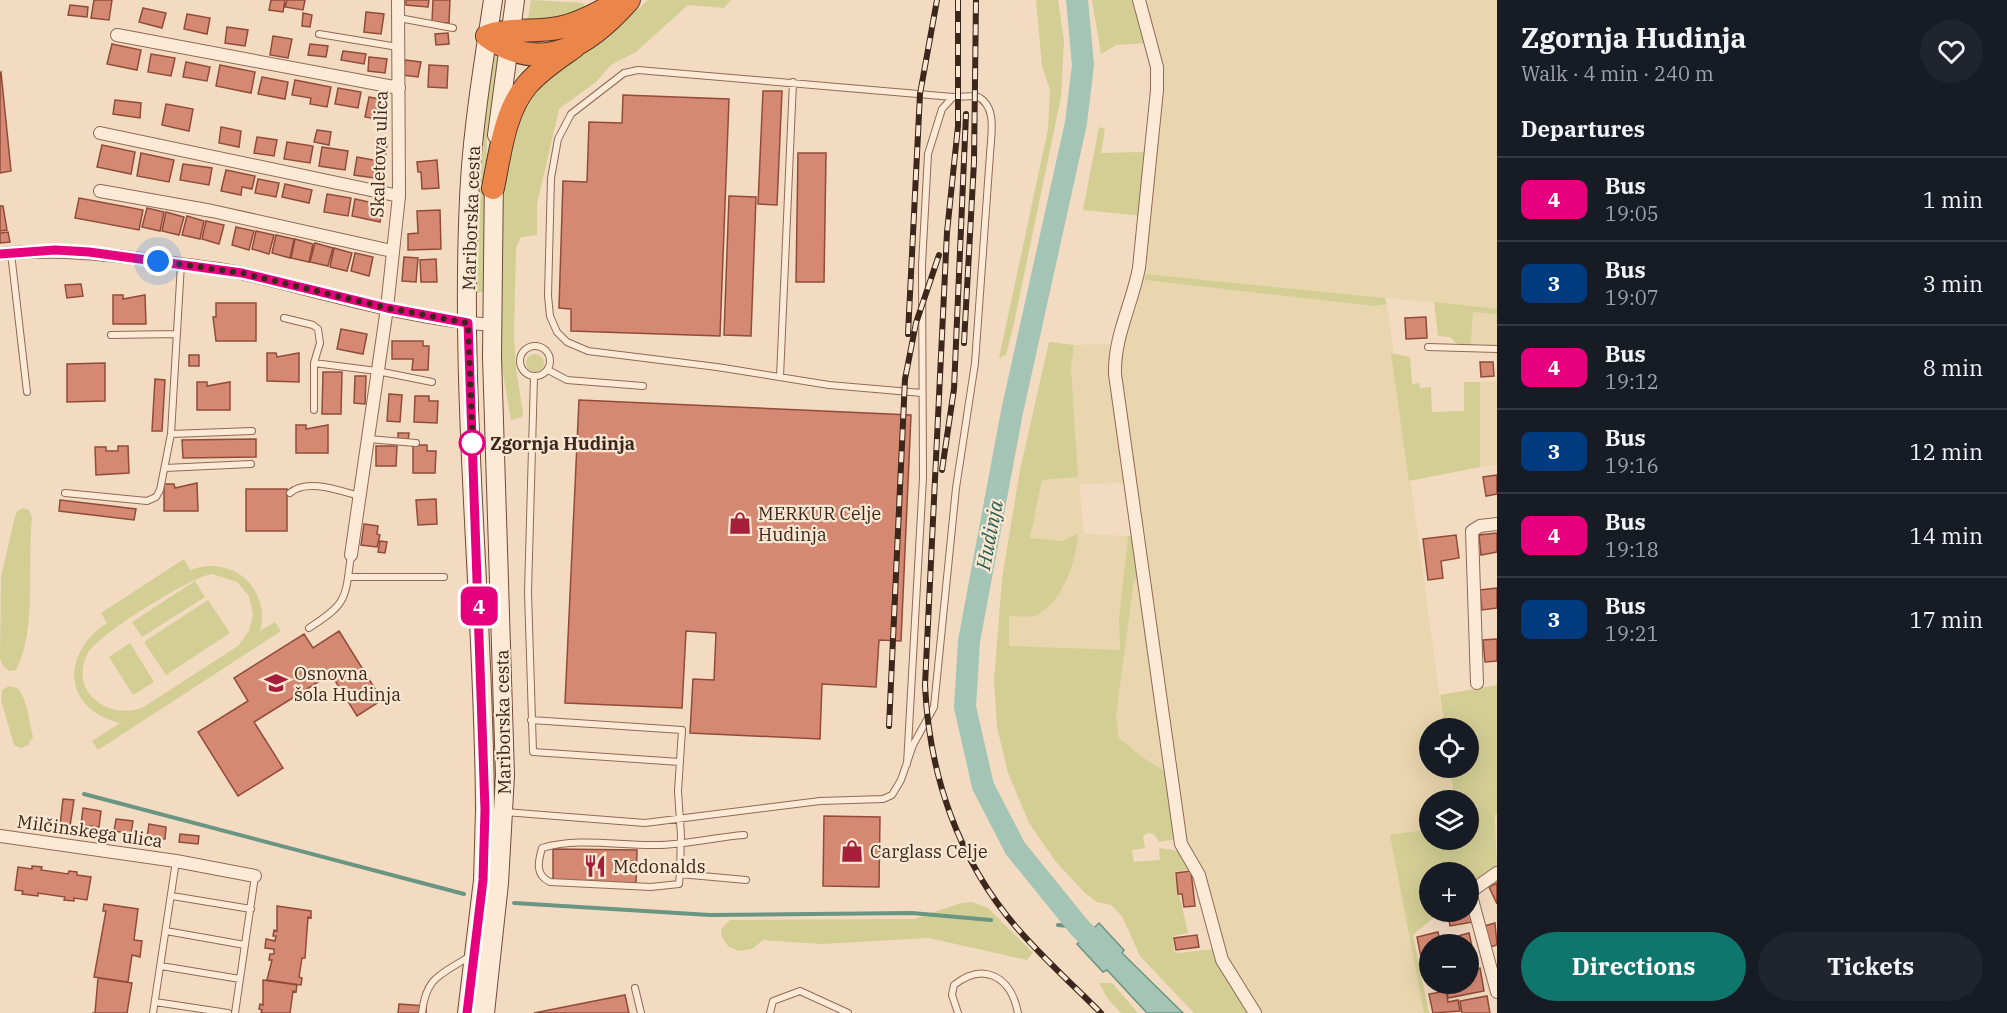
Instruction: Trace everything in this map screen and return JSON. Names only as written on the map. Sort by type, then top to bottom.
[{"type":"highway","points":[[488,36],[508,39],[557,29],[575,24],[623,0]]},
{"type":"highway","points":[[493,188],[515,104],[525,87],[545,67],[603,28],[629,0]]},
{"type":"highway","points":[[508,39],[537,55],[574,47]]},
{"type":"main road","name":"Mariborska cesta","points":[[467,1013],[483,880],[485,810],[468,323],[470,181],[475,123],[493,0]]},
{"type":"main road","name":"Mariborska cesta","points":[[485,1013],[504,812],[504,711],[492,325],[493,188],[508,39],[515,0]]},
{"type":"street","name":"Skaletova ulica","points":[[351,555],[387,308],[399,196],[398,0]]},
{"type":"street","points":[[1138,0],[1157,67],[1157,90],[1139,268],[1134,293],[1117,340],[1115,374],[1181,844],[1199,875],[1222,960],[1255,1013]]},
{"type":"street","points":[[117,35],[399,88]]},
{"type":"street","points":[[100,133],[399,196]]},
{"type":"street","points":[[100,191],[212,211],[392,251]]},
{"type":"street","points":[[5,253],[89,252],[242,273],[387,308],[468,323],[492,325]]},
{"type":"street","points":[[1477,683],[1472,531],[1480,526],[1497,524]]},
{"type":"street","name":"Milčinskega ulica","points":[[0,836],[176,861],[255,876]]},
{"type":"street","points":[[1497,873],[1470,892],[1497,992]]},
{"type":"lane","points":[[398,18],[453,28]]},
{"type":"lane","points":[[319,34],[398,48]]},
{"type":"lane","points":[[485,810],[645,823],[820,801],[883,799],[892,795],[907,764],[913,745],[934,707],[956,488],[975,363],[991,120],[989,107],[981,98],[638,70],[624,73],[571,114],[558,139],[551,178],[549,306],[557,332],[567,342],[588,351],[780,377],[829,386],[922,393]]},
{"type":"lane","points":[[780,377],[793,82]]},
{"type":"lane","points":[[907,764],[923,478],[922,264],[928,154],[942,109],[953,97]]},
{"type":"lane","points":[[5,253],[27,392]]},
{"type":"lane","points":[[65,493],[147,501],[156,497],[165,468],[171,434],[181,264]]},
{"type":"lane","points":[[284,318],[313,325],[318,329],[320,343],[314,363],[314,410]]},
{"type":"lane","points":[[111,335],[176,334]]},
{"type":"lane","points":[[532,346],[541,347],[548,354],[550,362],[548,370],[542,375],[526,374],[521,367],[520,358],[525,350],[532,346]]},
{"type":"lane","points":[[1428,347],[1497,349]]},
{"type":"lane","points":[[314,363],[377,371],[432,382]]},
{"type":"lane","points":[[548,370],[567,380],[643,386]]},
{"type":"lane","points":[[534,376],[528,537],[533,752],[680,762]]},
{"type":"lane","points":[[171,434],[252,431]]},
{"type":"lane","points":[[367,439],[416,443]]},
{"type":"lane","points":[[165,468],[251,464]]},
{"type":"lane","points":[[290,493],[300,488],[326,488],[359,496]]},
{"type":"lane","points":[[309,628],[335,612],[345,596],[351,555]]},
{"type":"lane","points":[[348,577],[444,577]]},
{"type":"lane","points":[[531,720],[682,730],[680,762],[681,818],[681,841],[680,878],[675,886],[550,882],[544,879],[539,871],[538,863],[542,848],[552,845],[574,843],[658,845],[681,841],[744,834]]},
{"type":"lane","name":"Milčinskega ulica","points":[[153,1013],[176,861]]},
{"type":"lane","name":"Milčinskega ulica","points":[[235,1013],[255,876]]},
{"type":"lane","points":[[680,878],[746,879]]},
{"type":"lane","points":[[172,896],[251,909]]},
{"type":"lane","points":[[166,931],[245,945]]},
{"type":"lane","points":[[422,1013],[423,996],[429,984],[475,952]]},
{"type":"lane","points":[[161,966],[240,980]]},
{"type":"lane","points":[[958,1013],[952,995],[954,985],[972,974],[983,973],[1003,982],[1012,993],[1018,1013]]},
{"type":"lane","points":[[635,988],[640,1013]]},
{"type":"lane","points":[[770,1013],[773,1001],[800,991],[848,1013]]},
{"type":"lane","points":[[155,1002],[228,1013]]},
{"type":"shaded area","points":[[531,0],[583,3],[586,9],[557,19],[534,20],[528,19]]},
{"type":"shaded area","points":[[648,0],[731,0],[724,8],[688,5],[636,52],[611,65],[596,82],[559,109],[537,204],[537,235],[521,237],[516,248],[514,337],[523,413],[522,417],[511,420],[500,356],[500,195],[518,104],[598,41],[608,36]]},
{"type":"shaded area","points":[[1036,0],[1058,0],[1064,41],[1061,97],[1014,323],[1006,355],[999,358],[1048,129],[1050,90],[1042,66]]},
{"type":"shaded area","points":[[1092,0],[1135,0],[1147,43],[1116,45],[1101,54]]},
{"type":"shaded area","points":[[1143,0],[1497,0],[1497,309],[1146,274],[1159,61],[1154,34]]},
{"type":"shaded area","points":[[494,56],[498,58],[487,138],[483,292],[475,293],[481,138]]},
{"type":"shaded area","points":[[1099,127],[1105,129],[1101,153],[1144,152],[1146,135],[1151,136],[1143,216],[1083,210]]},
{"type":"shaded area","points":[[1146,274],[1385,298],[1387,304],[1374,306],[1144,280]]},
{"type":"shaded area","points":[[1144,280],[1374,306],[1387,304],[1443,718],[1419,718],[1419,778],[1452,778],[1453,790],[1419,790],[1419,831],[1390,835],[1424,1013],[1259,1013],[1225,957],[1207,879],[1200,864],[1190,856],[1186,843],[1118,367],[1121,345],[1136,309]]},
{"type":"shaded area","points":[[1434,302],[1497,309],[1497,314],[1473,312],[1471,343],[1477,346],[1460,347],[1450,337],[1438,336]]},
{"type":"shaded area","points":[[1473,312],[1497,314],[1497,346],[1471,343]]},
{"type":"shaded area","points":[[1049,342],[1074,345],[1071,367],[1078,477],[1042,480],[1030,538],[1062,541],[1078,534],[1077,545],[1071,568],[1061,591],[1046,609],[1037,615],[1027,617],[1009,616],[1009,646],[1120,650],[1119,618],[1128,536],[1135,537],[1141,578],[1134,580],[1116,717],[1119,738],[1142,757],[1166,772],[1177,839],[1159,842],[1154,834],[1148,833],[1143,836],[1145,848],[1132,850],[1134,862],[1160,860],[1159,848],[1180,851],[1194,869],[1174,872],[1188,933],[1173,936],[1174,951],[1177,953],[1216,949],[1251,1013],[1194,1013],[1140,956],[1122,916],[1111,905],[1097,902],[1085,893],[1056,862],[1029,823],[1008,773],[997,727],[994,681],[1002,579],[1020,470]]},
{"type":"shaded area","points":[[1110,344],[1128,483],[1079,484],[1084,534],[1128,536],[1119,618],[1120,650],[1009,647],[1009,616],[1035,616],[1055,596],[1062,541],[1030,538],[1042,480],[1078,477],[1071,367],[1074,345]]},
{"type":"shaded area","points":[[1391,353],[1410,357],[1412,384],[1419,383],[1420,388],[1431,387],[1432,412],[1464,411],[1464,382],[1480,382],[1480,467],[1409,481]]},
{"type":"shaded area","points":[[535,354],[541,357],[544,363],[541,369],[535,372],[529,369],[526,363],[529,357]]},
{"type":"shaded area","points":[[1497,381],[1497,465],[1480,467],[1480,382]]},
{"type":"shaded area","points":[[23,508],[29,510],[32,518],[29,617],[23,654],[16,670],[9,671],[0,659],[1,578],[14,520],[17,511]]},
{"type":"shaded area","points":[[184,559],[190,570],[206,566],[220,567],[234,571],[245,578],[260,601],[262,615],[260,631],[275,622],[281,631],[98,750],[92,741],[120,723],[101,716],[87,706],[78,693],[74,679],[81,649],[92,635],[107,623],[101,613]],"holes":[[[212,574],[237,582],[249,596],[253,614],[249,631],[238,646],[142,708],[129,711],[116,710],[104,706],[87,690],[83,679],[83,666],[88,653],[108,633],[146,607],[201,577]]]},
{"type":"shaded area","points":[[1141,578],[1166,772],[1142,757],[1119,738],[1116,717],[1134,580]]},
{"type":"shaded area","points":[[195,581],[205,597],[142,637],[132,622]]},
{"type":"shaded area","points":[[208,600],[230,633],[166,675],[144,642]]},
{"type":"shaded area","points":[[130,643],[154,682],[133,695],[109,657]]},
{"type":"shaded area","points":[[1497,685],[1497,814],[1495,815],[1497,868],[1479,880],[1479,862],[1419,862],[1419,922],[1428,922],[1413,935],[1419,964],[1419,987],[1390,835],[1419,831],[1419,850],[1479,850],[1479,790],[1453,790],[1452,778],[1479,778],[1479,718],[1443,718],[1440,695]]},
{"type":"shaded area","points":[[9,686],[18,688],[21,693],[33,737],[28,745],[21,748],[14,745],[1,700],[2,690]]},
{"type":"shaded area","points":[[972,902],[988,908],[1033,953],[1027,960],[929,938],[821,944],[763,940],[752,949],[738,951],[728,946],[722,937],[721,929],[730,920],[914,919],[961,903]]},
{"type":"shaded area","points":[[1099,923],[1124,950],[1122,953],[1183,1013],[1147,1013],[1107,970],[1103,972],[1077,944]]},
{"type":"shaded area","points":[[1099,983],[1112,983],[1138,1013],[1121,1013],[1108,999]]},
{"type":"shaded area","points":[[1420,994],[1425,994],[1429,1013],[1424,1013]]},
{"type":"building","points":[[94,0],[112,0],[109,20],[91,18]]},
{"type":"building","points":[[271,0],[285,0],[283,12],[269,10]]},
{"type":"building","points":[[287,0],[305,0],[303,10],[285,7]]},
{"type":"building","points":[[406,0],[429,0],[428,7],[406,5]]},
{"type":"building","points":[[433,0],[450,0],[449,23],[432,22]]},
{"type":"building","points":[[70,5],[88,7],[87,17],[68,15]]},
{"type":"building","points":[[143,8],[166,13],[162,28],[139,22]]},
{"type":"building","points":[[366,12],[384,14],[381,34],[364,32]]},
{"type":"building","points":[[303,13],[312,15],[310,27],[302,26]]},
{"type":"building","points":[[187,14],[210,18],[207,34],[184,29]]},
{"type":"building","points":[[227,27],[248,30],[245,46],[225,43]]},
{"type":"building","points":[[448,33],[449,44],[436,45],[435,34]]},
{"type":"building","points":[[273,36],[292,39],[288,58],[270,55]]},
{"type":"building","points":[[112,44],[141,50],[137,70],[107,64]]},
{"type":"building","points":[[310,44],[328,46],[326,57],[308,55]]},
{"type":"building","points":[[343,51],[366,54],[364,64],[341,60]]},
{"type":"building","points":[[151,54],[175,58],[171,76],[148,72]]},
{"type":"building","points":[[369,57],[387,59],[385,73],[368,71]]},
{"type":"building","points":[[405,60],[421,62],[418,77],[403,75]]},
{"type":"building","points":[[186,62],[210,67],[207,81],[183,77]]},
{"type":"building","points":[[220,65],[255,72],[251,93],[216,86]]},
{"type":"building","points":[[429,65],[448,66],[447,88],[428,87]]},
{"type":"building","points":[[0,73],[11,171],[0,173]]},
{"type":"building","points":[[262,77],[288,82],[285,99],[258,94]]},
{"type":"building","points":[[295,80],[331,87],[327,107],[310,104],[311,98],[292,95]]},
{"type":"building","points":[[338,88],[361,92],[358,108],[335,104]]},
{"type":"building","points":[[763,91],[782,91],[777,205],[758,204]]},
{"type":"building","points":[[623,95],[729,99],[720,336],[571,331],[571,309],[559,308],[563,181],[587,182],[589,122],[622,123]]},
{"type":"building","points":[[369,97],[385,100],[381,120],[365,117]]},
{"type":"building","points":[[115,100],[141,103],[140,118],[113,114]]},
{"type":"building","points":[[166,104],[193,109],[189,131],[162,125]]},
{"type":"building","points":[[221,127],[241,131],[239,147],[219,143]]},
{"type":"building","points":[[317,130],[331,132],[329,145],[314,142]]},
{"type":"building","points":[[257,137],[277,140],[274,156],[254,153]]},
{"type":"building","points":[[287,142],[313,146],[310,163],[284,159]]},
{"type":"building","points":[[379,142],[387,143],[386,154],[378,153]]},
{"type":"building","points":[[102,145],[135,152],[131,174],[97,167]]},
{"type":"building","points":[[322,147],[348,151],[345,170],[319,166]]},
{"type":"building","points":[[141,153],[174,160],[169,182],[137,176]]},
{"type":"building","points":[[798,153],[826,153],[824,282],[796,282]]},
{"type":"building","points":[[357,157],[384,162],[381,179],[354,175]]},
{"type":"building","points":[[437,160],[439,188],[422,189],[421,172],[418,172],[417,162]]},
{"type":"building","points":[[183,164],[212,168],[209,185],[180,180]]},
{"type":"building","points":[[226,170],[255,176],[252,189],[242,187],[241,195],[221,191]]},
{"type":"building","points":[[258,179],[279,183],[276,197],[255,193]]},
{"type":"building","points":[[285,184],[312,190],[309,203],[282,197]]},
{"type":"building","points":[[327,194],[351,198],[348,216],[324,212]]},
{"type":"building","points":[[729,196],[756,197],[751,336],[724,335]]},
{"type":"building","points":[[79,198],[143,210],[139,230],[75,218]]},
{"type":"building","points":[[355,199],[383,205],[380,222],[352,216]]},
{"type":"building","points":[[0,206],[3,206],[7,230],[0,231]]},
{"type":"building","points":[[147,208],[164,212],[160,231],[142,227]]},
{"type":"building","points":[[440,210],[441,249],[408,250],[408,234],[418,233],[417,211]]},
{"type":"building","points":[[166,212],[184,217],[179,235],[162,231]]},
{"type":"building","points":[[187,216],[204,221],[200,239],[182,235]]},
{"type":"building","points":[[206,221],[224,225],[219,244],[202,239]]},
{"type":"building","points":[[236,227],[254,231],[249,250],[232,245]]},
{"type":"building","points":[[256,231],[274,235],[269,254],[252,249]]},
{"type":"building","points":[[8,232],[10,242],[0,243],[0,233]]},
{"type":"building","points":[[276,235],[294,239],[290,258],[272,253]]},
{"type":"building","points":[[295,239],[313,244],[309,262],[291,258]]},
{"type":"building","points":[[315,243],[333,248],[328,266],[310,262]]},
{"type":"building","points":[[334,248],[352,253],[347,271],[330,267]]},
{"type":"building","points":[[355,253],[373,257],[369,276],[351,271]]},
{"type":"building","points":[[404,257],[418,258],[416,282],[402,281]]},
{"type":"building","points":[[436,259],[437,282],[421,282],[420,260]]},
{"type":"building","points":[[81,284],[83,296],[67,298],[65,285]]},
{"type":"building","points":[[113,295],[123,295],[123,299],[145,295],[146,324],[113,324]]},
{"type":"building","points":[[216,303],[256,303],[256,341],[216,341],[213,317],[216,317]]},
{"type":"building","points":[[1426,317],[1427,338],[1406,339],[1405,318]]},
{"type":"building","points":[[341,329],[367,334],[363,354],[337,349]]},
{"type":"building","points":[[392,341],[423,341],[423,346],[429,346],[428,370],[412,370],[413,359],[392,359]]},
{"type":"building","points":[[267,353],[276,353],[277,357],[299,353],[299,382],[267,381]]},
{"type":"building","points":[[189,355],[199,355],[199,366],[189,366]]},
{"type":"building","points":[[1480,362],[1493,362],[1494,376],[1481,377]]},
{"type":"building","points":[[105,363],[105,401],[67,402],[67,364]]},
{"type":"building","points":[[323,372],[342,372],[341,414],[322,414]]},
{"type":"building","points":[[355,376],[366,376],[365,404],[354,403]]},
{"type":"building","points":[[155,379],[165,380],[162,431],[152,431]]},
{"type":"building","points":[[197,382],[207,382],[207,386],[230,382],[230,410],[197,410]]},
{"type":"building","points":[[389,394],[402,395],[400,422],[387,421]]},
{"type":"building","points":[[415,396],[429,396],[429,401],[438,401],[437,423],[414,422]]},
{"type":"building","name":"MERKUR Celje Hudinja","points":[[579,400],[911,415],[901,641],[879,640],[876,687],[822,684],[820,739],[690,733],[693,679],[714,680],[716,633],[686,631],[682,708],[565,703]]},
{"type":"building","points":[[296,425],[306,425],[306,429],[328,425],[328,453],[296,453]]},
{"type":"building","points":[[398,433],[409,433],[408,441],[398,441]]},
{"type":"building","points":[[256,439],[256,457],[183,458],[182,440]]},
{"type":"building","points":[[413,445],[427,445],[427,451],[436,451],[435,473],[413,473]]},
{"type":"building","points":[[118,446],[128,446],[129,473],[96,475],[95,447],[106,447],[106,451],[118,451]]},
{"type":"building","points":[[376,446],[397,446],[396,466],[376,466]]},
{"type":"building","points":[[1497,475],[1497,494],[1486,496],[1483,477]]},
{"type":"building","points":[[197,483],[198,511],[164,511],[164,484],[174,484],[175,488]]},
{"type":"building","points":[[246,489],[287,489],[287,531],[246,531]]},
{"type":"building","points":[[436,499],[437,524],[418,525],[416,500]]},
{"type":"building","points":[[60,500],[136,509],[134,520],[59,511]]},
{"type":"building","points":[[364,524],[378,526],[377,534],[380,535],[377,547],[361,545]]},
{"type":"building","points":[[1497,533],[1497,552],[1481,555],[1479,535]]},
{"type":"building","points":[[1456,535],[1459,558],[1441,561],[1443,578],[1428,580],[1423,539]]},
{"type":"building","points":[[380,541],[387,542],[385,553],[378,552]]},
{"type":"building","points":[[1497,588],[1497,608],[1482,610],[1480,590]]},
{"type":"building","points":[[339,631],[382,700],[357,716],[331,674],[254,722],[283,768],[238,796],[198,732],[248,701],[234,678],[304,634],[313,648]]},
{"type":"building","points":[[1497,639],[1497,661],[1485,662],[1483,640]]},
{"type":"building","points":[[63,799],[74,800],[70,826],[60,825]]},
{"type":"building","points":[[83,808],[101,811],[99,827],[81,825]]},
{"type":"building","name":"Carglass Celje","points":[[824,816],[880,817],[879,887],[823,886]]},
{"type":"building","points":[[116,819],[133,821],[131,834],[114,831]]},
{"type":"building","points":[[149,824],[166,827],[165,839],[147,837]]},
{"type":"building","points":[[180,834],[199,836],[198,844],[179,842]]},
{"type":"building","name":"Mcdonalds","points":[[553,849],[637,850],[636,883],[553,883]]},
{"type":"building","points":[[32,866],[42,867],[41,870],[68,874],[69,871],[77,872],[77,875],[91,877],[87,900],[74,898],[74,901],[64,900],[65,897],[38,893],[38,896],[22,894],[23,891],[15,890],[18,867],[32,869]]},
{"type":"building","points":[[1191,871],[1195,906],[1184,907],[1182,894],[1178,894],[1176,873]]},
{"type":"building","points":[[1497,883],[1497,904],[1489,887]]},
{"type":"building","points":[[104,904],[138,909],[134,940],[142,941],[140,957],[132,955],[128,982],[94,977],[106,911],[103,911]]},
{"type":"building","points":[[277,906],[311,911],[311,918],[308,917],[305,958],[302,958],[299,977],[302,978],[301,985],[267,980],[272,960],[269,960],[270,954],[274,954],[274,949],[265,948],[266,939],[275,941],[276,936],[273,936],[274,930],[277,931]]},
{"type":"building","points":[[1449,922],[1473,922],[1450,926]]},
{"type":"building","points":[[1495,923],[1497,945],[1489,947],[1484,926]]},
{"type":"building","points":[[1197,935],[1199,947],[1176,950],[1174,938]]},
{"type":"building","points":[[1479,968],[1484,991],[1479,992]]},
{"type":"building","points":[[98,978],[132,983],[127,1013],[95,1013]]},
{"type":"building","points":[[263,980],[297,985],[296,992],[293,991],[290,1013],[261,1013],[262,1010],[259,1009],[260,1004],[263,1005]]},
{"type":"building","points":[[1429,994],[1447,994],[1448,1002],[1458,1000],[1460,1011],[1433,1013]]},
{"type":"building","points":[[1447,994],[1469,994],[1448,998]]},
{"type":"building","points":[[625,995],[629,1013],[534,1013]]},
{"type":"building","points":[[1487,996],[1490,1013],[1462,1013],[1460,1001]]},
{"type":"building","points":[[399,1004],[426,1006],[426,1013],[398,1013]]},
{"type":"waterway","name":"Hudinja","points":[[1077,0],[1083,65],[1076,123],[1012,412],[969,641],[965,707],[983,786],[1015,848],[1079,927],[1108,956]]},
{"type":"waterway","points":[[84,794],[464,894]]},
{"type":"waterway","points":[[514,903],[710,915],[912,913],[991,920]]},
{"type":"waterway","points":[[1058,925],[1079,927]]},
{"type":"railway","points":[[908,334],[920,94],[937,0]]},
{"type":"railway","points":[[958,0],[958,126],[947,232],[925,685],[928,718],[940,783],[950,814],[978,874],[996,902],[1017,928],[1101,1013]]},
{"type":"railway","points":[[964,343],[974,162],[976,0]]},
{"type":"railway","points":[[942,470],[954,389],[966,114]]},
{"type":"railway","points":[[889,726],[905,379],[916,323],[939,255]]},
{"type":"bus line","name":"4","points":[[0,254],[42,250],[89,252],[242,273],[387,308],[468,323],[485,810],[483,880],[467,1013]]},
{"type":"place","name":"Zgornja Hudinja","points":[[472,443]]},
{"type":"place","name":"MERKUR Celje Hudinja","points":[[740,523]]},
{"type":"place","name":"Osnovna šola Hudinja","points":[[276,683]]},
{"type":"place","name":"Carglass Celje","points":[[852,851]]},
{"type":"place","name":"Mcdonalds","points":[[595,866]]},
{"type":"route","points":[[158,261],[242,273],[387,308],[468,323],[473,452],[472,443]]}]
